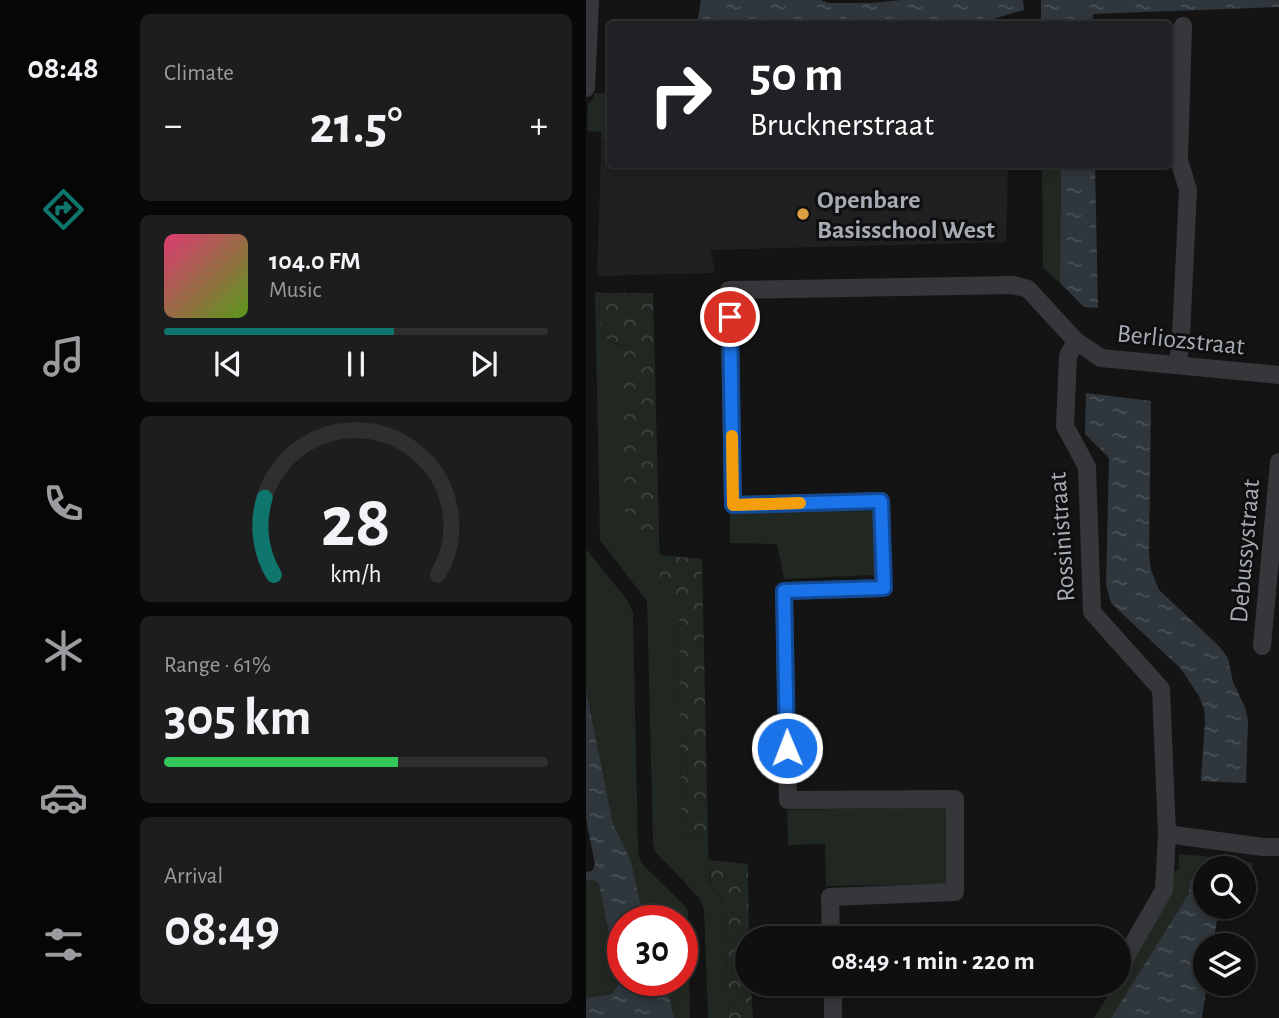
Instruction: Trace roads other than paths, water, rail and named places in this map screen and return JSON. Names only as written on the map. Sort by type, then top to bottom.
[{"type":"street","points":[[586,88],[590,0]]},
{"type":"street","points":[[1178,365],[1188,190],[1179,160],[1183,26]]},
{"type":"street","name":"Berliozstraat","points":[[831,926],[830,897],[955,892],[955,799],[788,800],[784,591],[884,588],[881,501],[733,505],[729,290],[1013,285],[1028,289],[1076,341],[1100,358],[1279,375]]},
{"type":"street","name":"Rossinistraat","points":[[1076,341],[1068,356],[1066,426],[1087,467],[1092,612],[1161,689],[1167,835],[1164,890],[1131,947]]},
{"type":"street","name":"Debussystraat","points":[[1262,646],[1279,462]]},
{"type":"street","points":[[1167,835],[1279,847]]},
{"type":"street","points":[[833,996],[833,1018]]},
{"type":"water","points":[[701,0],[821,0],[828,3],[871,3],[902,0],[1023,0],[1024,10],[986,21],[698,21]]},
{"type":"water","points":[[1041,0],[1279,0],[1279,7],[1093,14],[1092,21],[1041,21]]},
{"type":"water","points":[[1061,168],[1095,168],[1098,308],[1084,307],[1060,283]]},
{"type":"water","points":[[1086,393],[1151,401],[1151,570],[1159,590],[1219,646],[1228,658],[1233,682],[1248,720],[1246,783],[1201,781],[1205,722],[1199,696],[1181,669],[1111,603],[1106,585],[1109,458],[1085,434]]},
{"type":"water","points":[[586,690],[613,824],[631,861],[641,905],[607,905],[607,924],[599,884],[594,880],[586,881],[586,872],[592,871],[595,864],[586,819]]},
{"type":"water","points":[[1193,877],[1193,919],[1217,919],[1215,933],[1193,933],[1193,996],[1205,996],[1202,1018],[1111,1018],[1125,996],[1131,996],[1131,986],[1189,893],[1190,880]]},
{"type":"water","points":[[607,995],[668,996],[674,1018],[586,1018],[586,998]]},
{"type":"place","name":"Openbare Basisschool West","points":[[803,214]]}]
